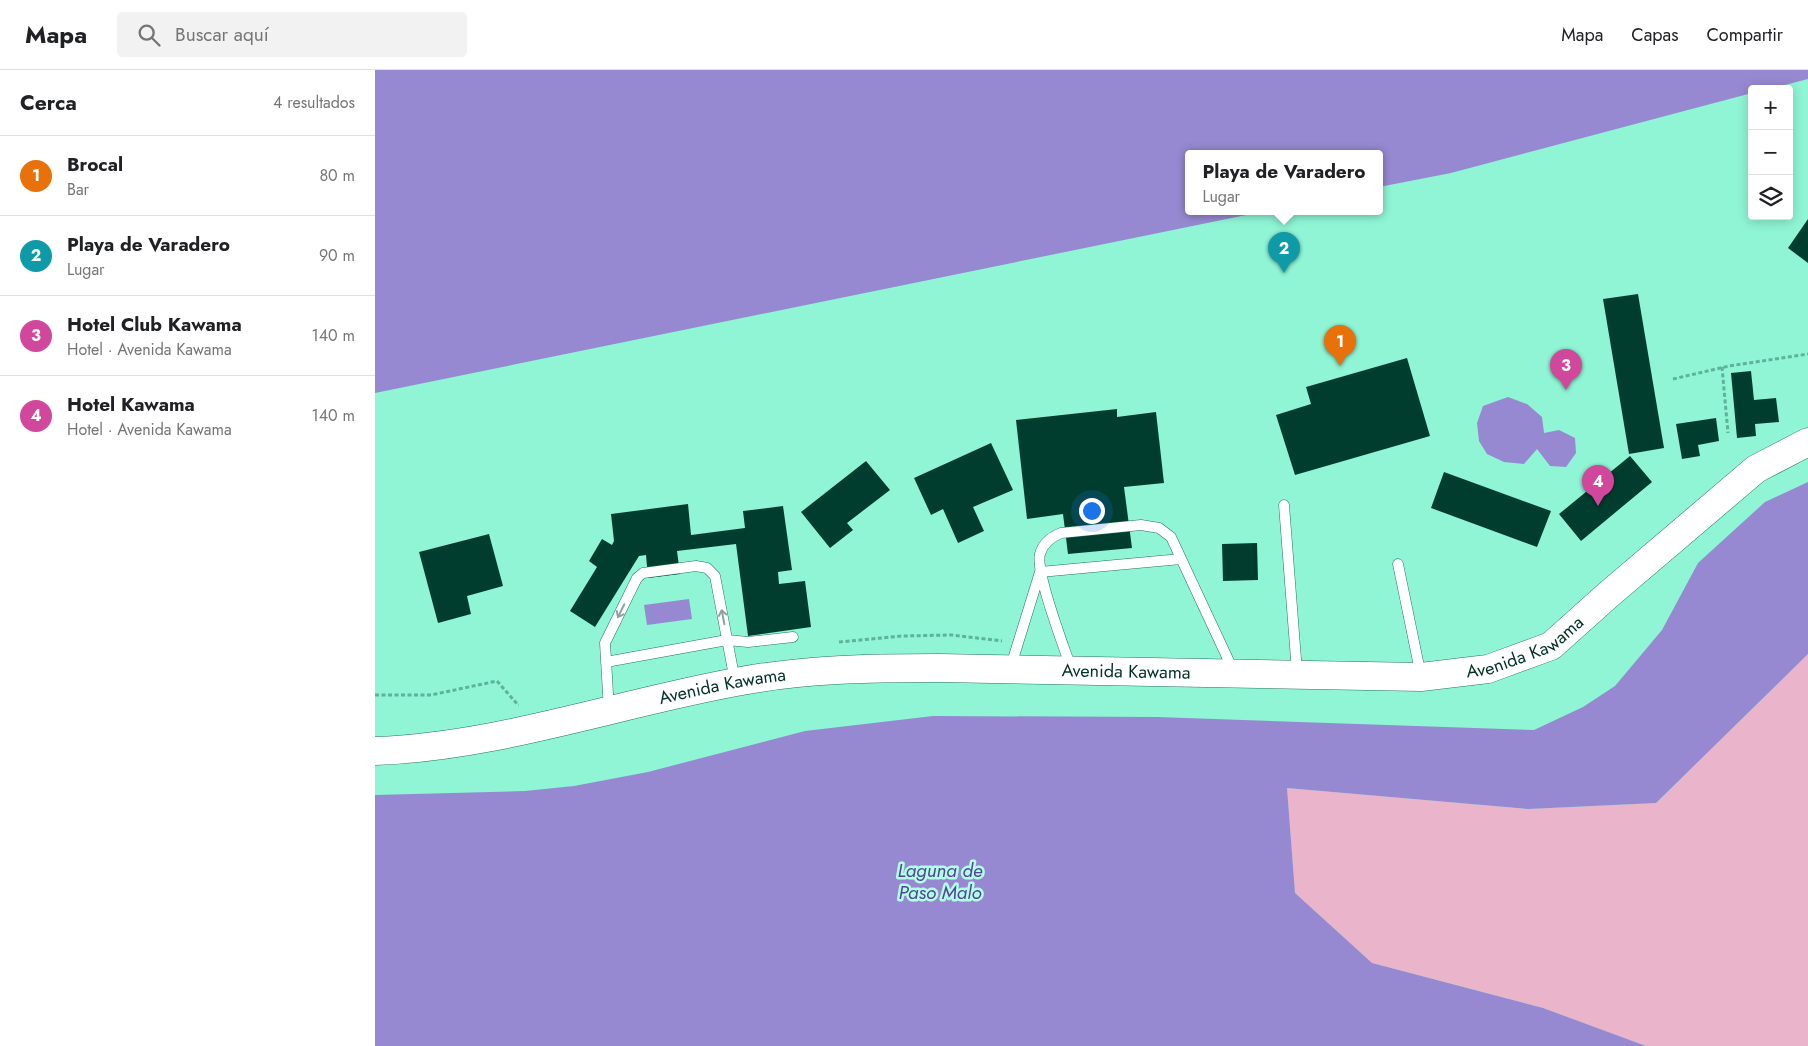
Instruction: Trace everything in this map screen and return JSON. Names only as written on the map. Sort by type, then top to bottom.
[{"type":"main road","name":"Avenida Kawama","points":[[375,751],[401,750],[475,740],[735,682],[801,672],[864,668],[1421,676],[1488,669],[1551,646],[1756,469],[1808,442]]},
{"type":"lane","points":[[1284,505],[1297,673]]},
{"type":"lane","points":[[1071,670],[1040,572],[1039,554],[1045,543],[1061,533],[1141,525],[1159,528],[1171,537],[1235,673]]},
{"type":"lane","points":[[1040,572],[1181,559]]},
{"type":"lane","points":[[1399,564],[1421,676]]},
{"type":"lane","points":[[609,710],[605,643],[637,578],[643,573],[696,566],[707,568],[715,576],[735,682]]},
{"type":"lane","points":[[1010,669],[1040,572]]},
{"type":"lane","points":[[606,662],[727,640],[748,642],[793,637]]},
{"type":"path","points":[[1673,380],[1722,367],[1808,354]]},
{"type":"path","points":[[1722,367],[1728,433]]},
{"type":"shaded area","points":[[1808,654],[1808,1046],[1646,1046],[1543,1008],[1372,963],[1295,893],[1287,788],[1528,809],[1656,803]]},
{"type":"water","points":[[375,70],[1808,70],[1808,79],[1785,85],[1748,85],[1748,94],[1451,173],[1383,186],[1383,150],[1185,150],[1185,215],[1246,215],[375,393]]},
{"type":"water","points":[[1508,397],[1527,404],[1542,417],[1544,433],[1559,430],[1575,438],[1576,453],[1566,467],[1550,466],[1537,449],[1524,464],[1504,462],[1487,454],[1479,441],[1477,423],[1483,406]]},
{"type":"water","name":"Laguna de Paso Malo","points":[[1808,482],[1808,654],[1656,803],[1528,809],[1287,788],[1295,893],[1372,963],[1543,1008],[1646,1046],[375,1046],[375,795],[525,791],[574,786],[648,772],[805,731],[933,716],[1157,717],[1534,730],[1583,707],[1615,686],[1662,630],[1698,563],[1765,502]]},
{"type":"water","points":[[689,599],[692,619],[647,625],[644,605]]},
{"type":"building","points":[[1808,219],[1808,263],[1788,248]]},
{"type":"building","points":[[1638,294],[1664,448],[1629,454],[1603,299]]},
{"type":"building","points":[[1407,358],[1430,436],[1295,475],[1276,415],[1311,404],[1306,387]]},
{"type":"building","points":[[1751,371],[1754,400],[1776,398],[1779,422],[1755,424],[1756,436],[1737,438],[1731,373]]},
{"type":"building","points":[[1117,409],[1117,417],[1156,412],[1164,483],[1124,487],[1132,548],[1068,554],[1063,514],[1027,519],[1016,420]]},
{"type":"building","points":[[1716,418],[1719,441],[1698,445],[1700,456],[1682,459],[1676,424]]},
{"type":"building","points":[[991,443],[1013,490],[973,507],[984,531],[958,543],[943,509],[931,515],[914,478]]},
{"type":"building","points":[[1630,456],[1652,482],[1581,541],[1559,514]]},
{"type":"building","points":[[866,461],[890,490],[847,523],[853,530],[830,548],[801,512]]},
{"type":"building","points":[[1444,472],[1551,511],[1537,547],[1431,508]]},
{"type":"building","points":[[688,504],[691,535],[745,528],[743,511],[783,506],[792,570],[778,572],[779,584],[805,581],[811,627],[748,636],[736,544],[677,551],[680,574],[648,578],[646,555],[639,556],[595,627],[570,611],[597,567],[589,561],[602,539],[612,545],[614,541],[611,514]]},
{"type":"building","points":[[489,534],[503,586],[467,596],[471,614],[438,623],[419,552]]},
{"type":"building","points":[[1257,543],[1258,580],[1223,581],[1222,544]]},
{"type":"place","name":"Playa de Varadero","points":[[1284,273]]},
{"type":"place","name":"Brocal","points":[[1340,366]]},
{"type":"place","name":"Hotel Club Kawama","points":[[1566,390]]},
{"type":"place","name":"Hotel Kawama","points":[[1598,506]]}]
